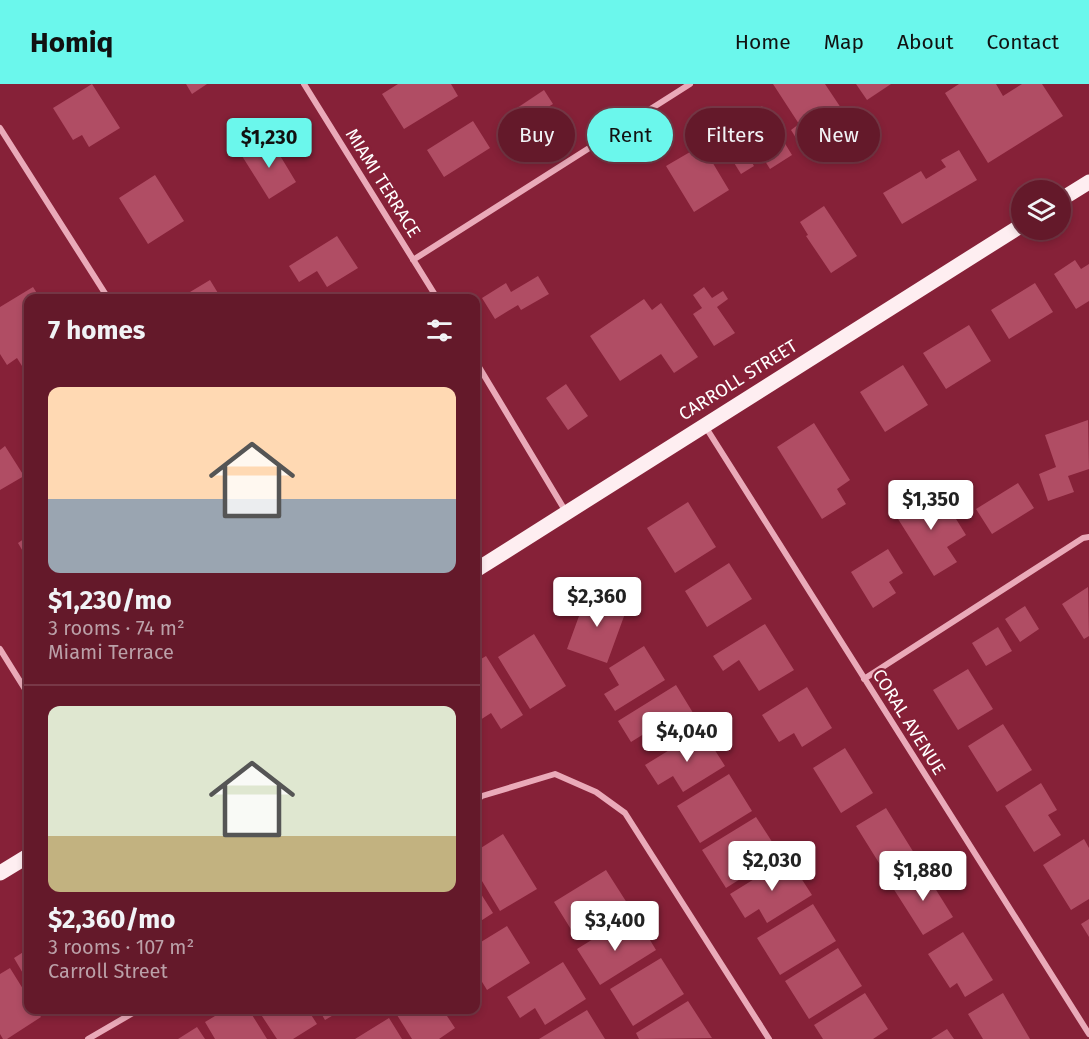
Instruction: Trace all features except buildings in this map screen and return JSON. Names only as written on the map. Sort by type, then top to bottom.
[{"type":"main road","points":[[1071,193],[1089,182]]},
{"type":"main road","name":"CARROLL STREET","points":[[480,567],[1011,232]]},
{"type":"main road","points":[[0,873],[24,858]]},
{"type":"street","name":"MIAMI TERRACE","points":[[303,84],[434,294]]},
{"type":"street","points":[[413,260],[690,84]]},
{"type":"street","points":[[0,128],[105,294]]},
{"type":"street","points":[[480,370],[566,512]]},
{"type":"street","name":"CORAL AVENUE","points":[[704,425],[1089,1034]]},
{"type":"street","points":[[864,679],[1083,538],[1089,537]]},
{"type":"street","points":[[0,650],[24,688]]},
{"type":"street","points":[[480,797],[555,774],[596,792],[625,813],[769,1039]]},
{"type":"street","points":[[88,1039],[131,1014]]}]
